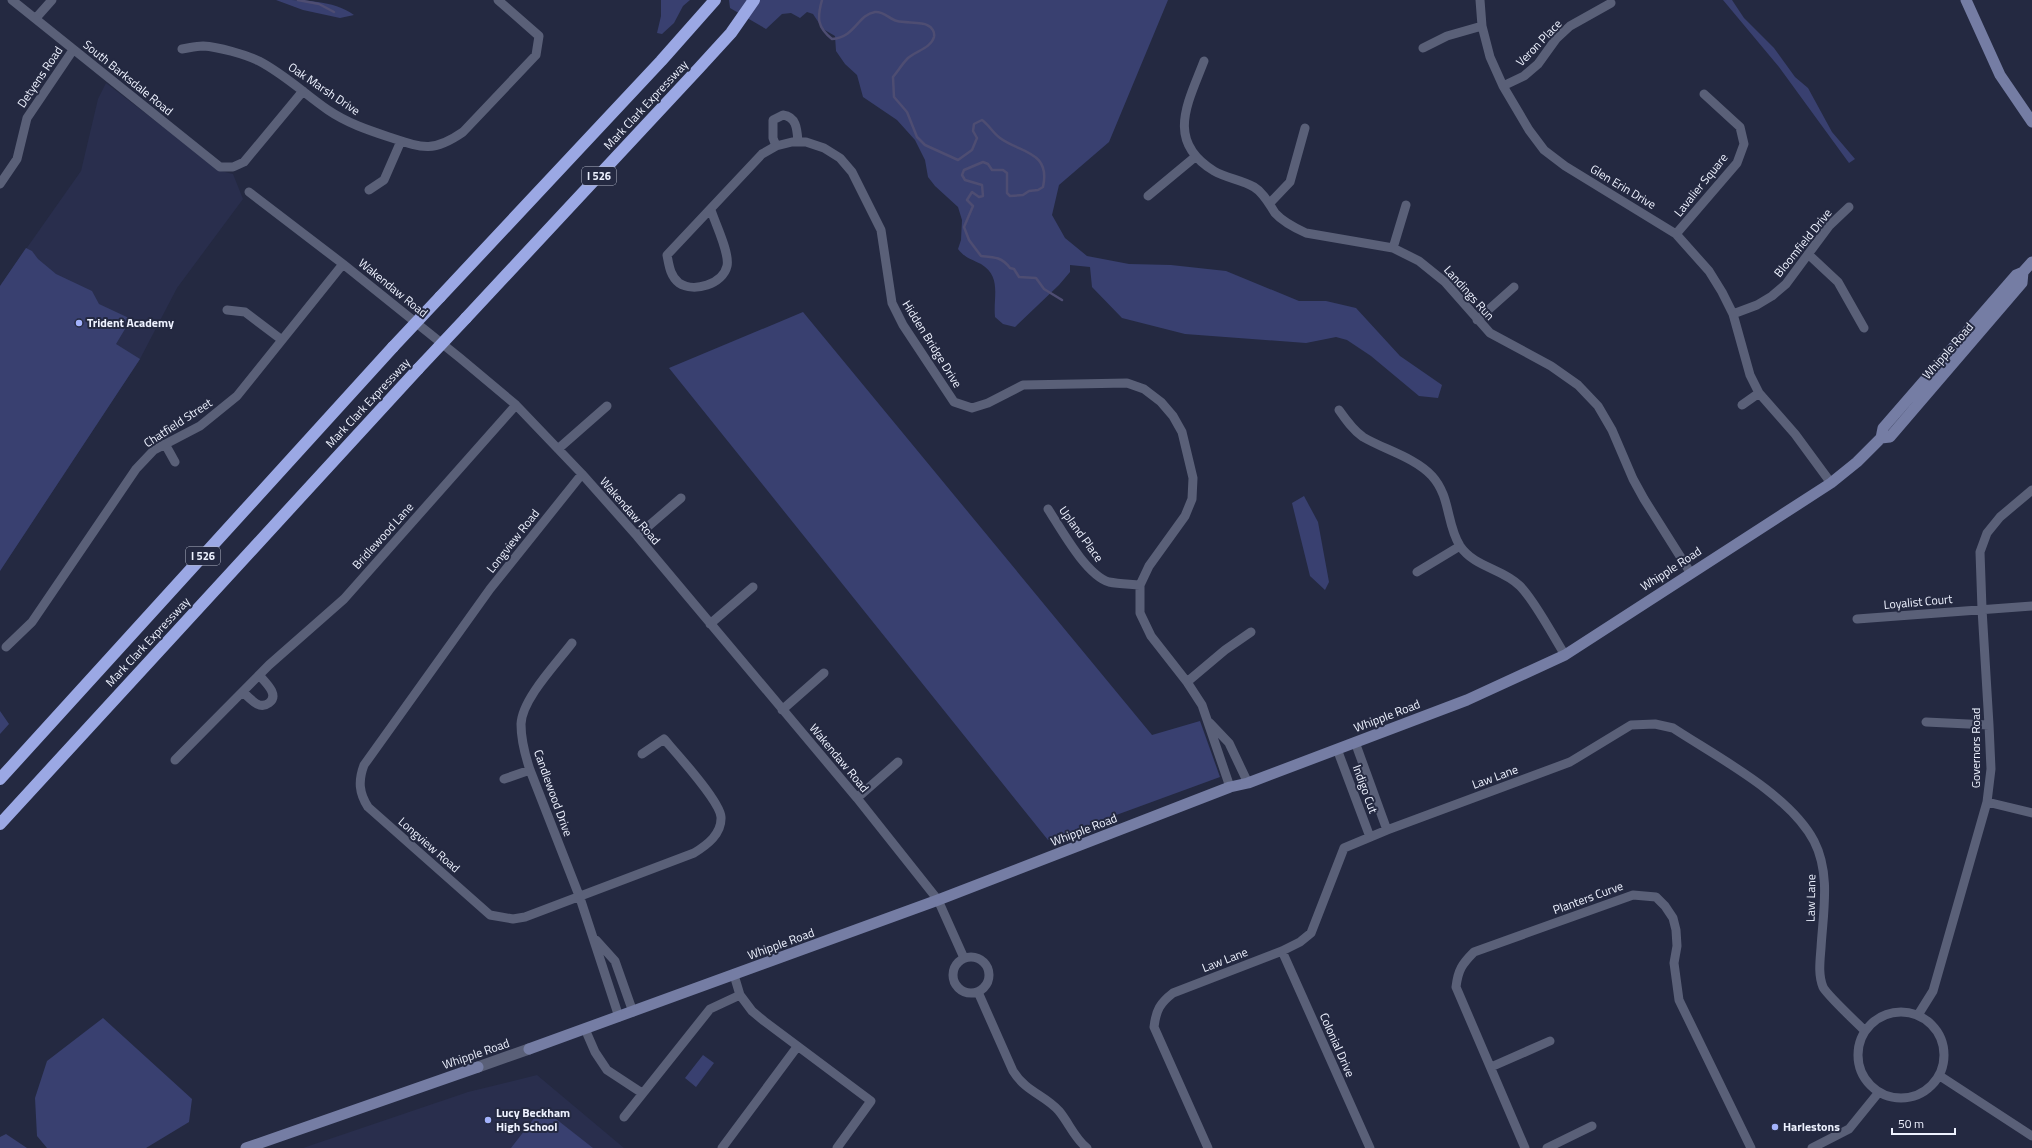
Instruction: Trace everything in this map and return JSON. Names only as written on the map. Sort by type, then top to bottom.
[{"type":"highway","name":"Mark Clark Expressway","points":[[0,778],[393,348],[715,0]]},
{"type":"highway","name":"Mark Clark Expressway","points":[[0,824],[418,369],[731,32],[754,0]]},
{"type":"main road","points":[[1966,0],[2000,75],[2032,122]]},
{"type":"main road","name":"Whipple Road","points":[[529,1049],[585,1030],[938,900],[1230,787],[1248,783],[1467,700],[1565,655],[1690,572],[1831,483],[1857,462],[1881,438],[1883,428],[2016,275],[2023,272],[2032,262]]},
{"type":"main road","name":"Whipple Road","points":[[246,1148],[478,1067]]},
{"type":"street","name":"South Barksdale Road","points":[[12,0],[220,167],[233,168],[244,162],[303,91]]},
{"type":"street","points":[[36,18],[52,0]]},
{"type":"street","name":"Oak Marsh Drive","points":[[182,49],[202,46],[240,54],[257,60],[272,68],[329,110],[356,126],[416,147],[436,146],[452,140],[463,132],[536,55],[539,36],[498,0]]},
{"type":"street","name":"Glen Erin Drive","points":[[1480,0],[1482,26],[1490,57],[1504,86],[1529,130],[1544,150],[1565,166],[1676,234],[1709,271],[1733,314],[1750,375],[1759,393],[1795,434],[1831,483]]},
{"type":"street","name":"Veron Place","points":[[1504,86],[1524,76],[1538,64],[1556,39],[1570,26],[1611,3]]},
{"type":"street","points":[[1422,48],[1447,36],[1482,26]]},
{"type":"street","name":"Detyens Road","points":[[0,184],[16,159],[26,118],[74,50]]},
{"type":"street","name":"Landings Run","points":[[1204,61],[1187,104],[1185,116],[1184,130],[1188,143],[1195,157],[1216,172],[1255,188],[1270,203],[1282,219],[1293,227],[1306,232],[1393,248],[1419,261],[1446,282],[1477,320],[1490,333],[1551,366],[1578,384],[1598,406],[1612,430],[1644,499],[1690,572]]},
{"type":"street","name":"Lavalier Square","points":[[1676,234],[1737,163],[1744,144],[1740,126],[1704,94]]},
{"type":"street","points":[[776,146],[773,138],[773,120],[783,115],[789,116],[793,120],[796,126],[798,142]]},
{"type":"street","points":[[1270,203],[1290,182],[1305,128]]},
{"type":"street","points":[[369,190],[384,180],[401,141]]},
{"type":"street","name":"Hidden Bridge Drive","points":[[711,210],[726,253],[728,265],[724,275],[704,286],[692,288],[679,282],[670,271],[667,256],[762,154],[776,146],[792,142],[806,142],[824,148],[840,158],[852,172],[882,230],[892,303],[903,325],[954,402],[972,408],[988,403],[1023,385],[1127,383],[1144,389],[1161,402],[1173,416],[1182,432],[1193,478],[1192,499],[1185,516],[1149,566],[1140,585],[1140,614],[1151,636],[1187,682],[1202,705],[1230,787]]},
{"type":"street","points":[[1148,196],[1195,157]]},
{"type":"street","name":"Wakendaw Road","points":[[249,192],[343,264],[516,405],[582,474],[637,536],[857,798],[938,900],[964,958]]},
{"type":"street","points":[[1393,248],[1406,204]]},
{"type":"street","name":"Bloomfield Drive","points":[[1733,314],[1757,305],[1772,296],[1786,284],[1829,226],[1849,207]]},
{"type":"street","points":[[1808,254],[1838,282],[1864,328]]},
{"type":"street","name":"Chatfield Street","points":[[6,647],[32,622],[136,469],[154,450],[200,426],[237,396],[343,264]]},
{"type":"street","points":[[1477,320],[1514,287]]},
{"type":"street","points":[[227,310],[245,312],[282,340]]},
{"type":"street","points":[[1742,405],[1759,393]]},
{"type":"street","name":"Bridlewood Lane","points":[[175,760],[259,675],[344,598],[516,405]]},
{"type":"street","points":[[558,449],[607,406]]},
{"type":"street","points":[[1339,410],[1354,430],[1363,437],[1418,465],[1432,476],[1448,505],[1454,530],[1460,546],[1473,561],[1508,577],[1520,586],[1565,655]]},
{"type":"street","points":[[165,444],[175,462]]},
{"type":"street","name":"Longview Road","points":[[582,474],[490,590],[364,765],[360,777],[362,798],[368,807],[490,915],[513,919],[525,917],[580,898],[694,853],[708,844],[717,832],[721,817],[714,801],[664,739],[642,754]]},
{"type":"street","name":"Governors Road","points":[[1918,1015],[1933,990],[1987,802],[1991,769],[1990,725],[1982,609],[1980,552],[1987,533],[2000,517],[2032,490]]},
{"type":"street","points":[[637,536],[681,498]]},
{"type":"street","name":"Upland Place","points":[[1048,509],[1067,539],[1089,568],[1108,581],[1140,585]]},
{"type":"street","points":[[1417,572],[1460,546]]},
{"type":"street","points":[[710,624],[753,587]]},
{"type":"street","name":"Loyalist Court","points":[[1857,619],[2032,606]]},
{"type":"street","points":[[1187,682],[1225,650],[1252,632]]},
{"type":"street","name":"Candlewood Drive","points":[[572,643],[528,701],[521,723],[524,751],[580,898],[620,1017]]},
{"type":"street","points":[[782,710],[824,673]]},
{"type":"street","points":[[243,692],[257,704],[267,705],[271,702],[273,697],[272,692],[259,675]]},
{"type":"street","name":"Hidden Bridge Drive","points":[[1209,722],[1229,743],[1248,783]]},
{"type":"street","points":[[1926,722],[1990,725]]},
{"type":"street","name":"Law Lane","points":[[1208,1148],[1154,1026],[1156,1013],[1161,1002],[1173,993],[1282,951],[1300,942],[1311,933],[1344,848],[1387,830],[1570,762],[1631,725],[1655,724],[1673,728],[1774,794],[1793,812],[1808,831],[1814,841],[1824,866],[1825,887],[1820,969],[1823,988],[1865,1031]]},
{"type":"street","name":"Indigo Cut","points":[[1355,742],[1387,830]]},
{"type":"street","name":"Indigo Cut","points":[[1337,749],[1370,837]]},
{"type":"street","points":[[857,798],[898,762]]},
{"type":"street","points":[[504,778],[530,770]]},
{"type":"street","points":[[1987,802],[2032,813]]},
{"type":"street","name":"Planters Curve","points":[[1525,1148],[1456,987],[1462,964],[1474,952],[1633,895],[1656,897],[1665,906],[1673,918],[1676,930],[1677,946],[1674,963],[1679,1000],[1751,1148]]},
{"type":"street","name":"Candlewood Drive","points":[[593,938],[615,961],[633,1012]]},
{"type":"street","name":"Colonial Drive","points":[[1282,951],[1370,1148]]},
{"type":"street","points":[[975,957],[981,959],[988,968],[989,979],[983,989],[978,992],[966,992],[956,985],[953,979],[955,966],[964,958],[975,957]]},
{"type":"street","points":[[734,975],[740,995],[752,1011],[797,1047],[871,1101],[837,1148]]},
{"type":"street","points":[[978,992],[1013,1071],[1020,1083],[1058,1110],[1087,1148]]},
{"type":"street","points":[[624,1117],[710,1009],[740,995]]},
{"type":"street","points":[[1898,1011],[1918,1015],[1931,1023],[1937,1031],[1943,1044],[1945,1053],[1940,1076],[1924,1093],[1910,1098],[1898,1098],[1878,1092],[1867,1082],[1858,1061],[1858,1051],[1865,1031],[1880,1017],[1898,1011]]},
{"type":"street","points":[[585,1030],[595,1052],[607,1070],[642,1093]]},
{"type":"street","points":[[1491,1067],[1550,1042]]},
{"type":"street","points":[[722,1148],[797,1047]]},
{"type":"street","name":"Whipple Road","points":[[478,1067],[529,1049]]},
{"type":"street","points":[[1940,1076],[2032,1136]]},
{"type":"street","points":[[1812,1148],[1849,1129],[1878,1092]]},
{"type":"street","points":[[1547,1148],[1592,1126]]},
{"type":"shaded area","points":[[276,0],[317,2],[337,6],[354,15],[340,18],[303,10]]},
{"type":"shaded area","points":[[661,0],[690,0],[683,6],[674,23],[662,34],[657,33],[661,16]]},
{"type":"shaded area","points":[[729,0],[1168,0],[1109,142],[1059,185],[1052,215],[1065,238],[1087,256],[1129,264],[1171,265],[1226,271],[1299,301],[1326,301],[1356,308],[1400,356],[1442,385],[1438,398],[1419,396],[1371,356],[1347,340],[1336,337],[1306,343],[1185,334],[1122,318],[1092,287],[1090,267],[1070,265],[1070,272],[1059,285],[1015,327],[1003,324],[995,317],[995,288],[992,275],[988,269],[966,256],[958,249],[961,240],[962,220],[958,207],[935,186],[928,177],[925,160],[915,140],[897,120],[863,97],[857,75],[845,64],[836,51],[835,36],[823,29],[813,14],[807,12],[800,18],[791,13],[782,14],[766,29],[730,8]]},
{"type":"shaded area","points":[[1723,0],[1732,0],[1744,18],[1774,48],[1795,77],[1808,88],[1832,132],[1855,159],[1849,163],[1779,67]]},
{"type":"shaded area","name":"Trident Academy","points":[[106,83],[221,171],[233,174],[243,199],[177,288],[140,359],[0,571],[0,286],[81,171],[98,99]]},
{"type":"shaded area","points":[[26,248],[32,251],[38,259],[56,274],[92,291],[99,304],[131,319],[116,344],[140,359],[0,571],[0,286]]},
{"type":"shaded area","points":[[803,312],[1152,735],[1200,721],[1220,777],[1048,840],[669,368]]},
{"type":"shaded area","points":[[1304,496],[1318,522],[1329,582],[1325,590],[1310,576],[1292,503]]},
{"type":"shaded area","points":[[0,711],[9,724],[0,734]]},
{"type":"shaded area","points":[[103,1018],[192,1099],[189,1122],[146,1148],[47,1148],[37,1136],[35,1098],[47,1061]]},
{"type":"shaded area","points":[[703,1055],[714,1063],[696,1087],[685,1078]]},
{"type":"shaded area","name":"Lucy Beckham High School","points":[[537,1075],[624,1148],[303,1148],[468,1092]]},
{"type":"shaded area","points":[[542,1108],[593,1148],[511,1148]]},
{"type":"shaded area","points":[[6,1134],[27,1148],[0,1148],[0,1137]]},
{"type":"waterway","points":[[298,0],[319,4],[334,12]]},
{"type":"waterway","points":[[822,0],[819,12],[821,26],[827,35],[832,39],[846,34],[864,17],[875,12],[884,14],[897,21],[925,24],[932,28],[934,37],[930,44],[908,58],[893,77],[894,97],[907,112],[917,137],[925,145],[958,160],[972,150],[977,138],[973,131],[974,124],[982,120],[1000,138],[1032,155],[1038,160],[1042,166],[1044,175],[1043,187],[1038,190],[1029,191],[1023,195],[1010,196],[1007,193],[1007,173],[1003,170],[992,170],[988,164],[983,162],[964,170],[962,175],[965,180],[982,185],[983,196],[979,197],[972,192],[967,200],[973,206],[964,227],[969,240],[981,256],[994,257],[1001,260],[1010,268],[1014,269],[1019,277],[1036,278],[1044,289],[1062,300]]},
{"type":"place","name":"Trident Academy","points":[[79,323]]},
{"type":"place","name":"Lucy Beckham High School","points":[[488,1120]]},
{"type":"place","name":"Harlestons","points":[[1775,1127]]}]
